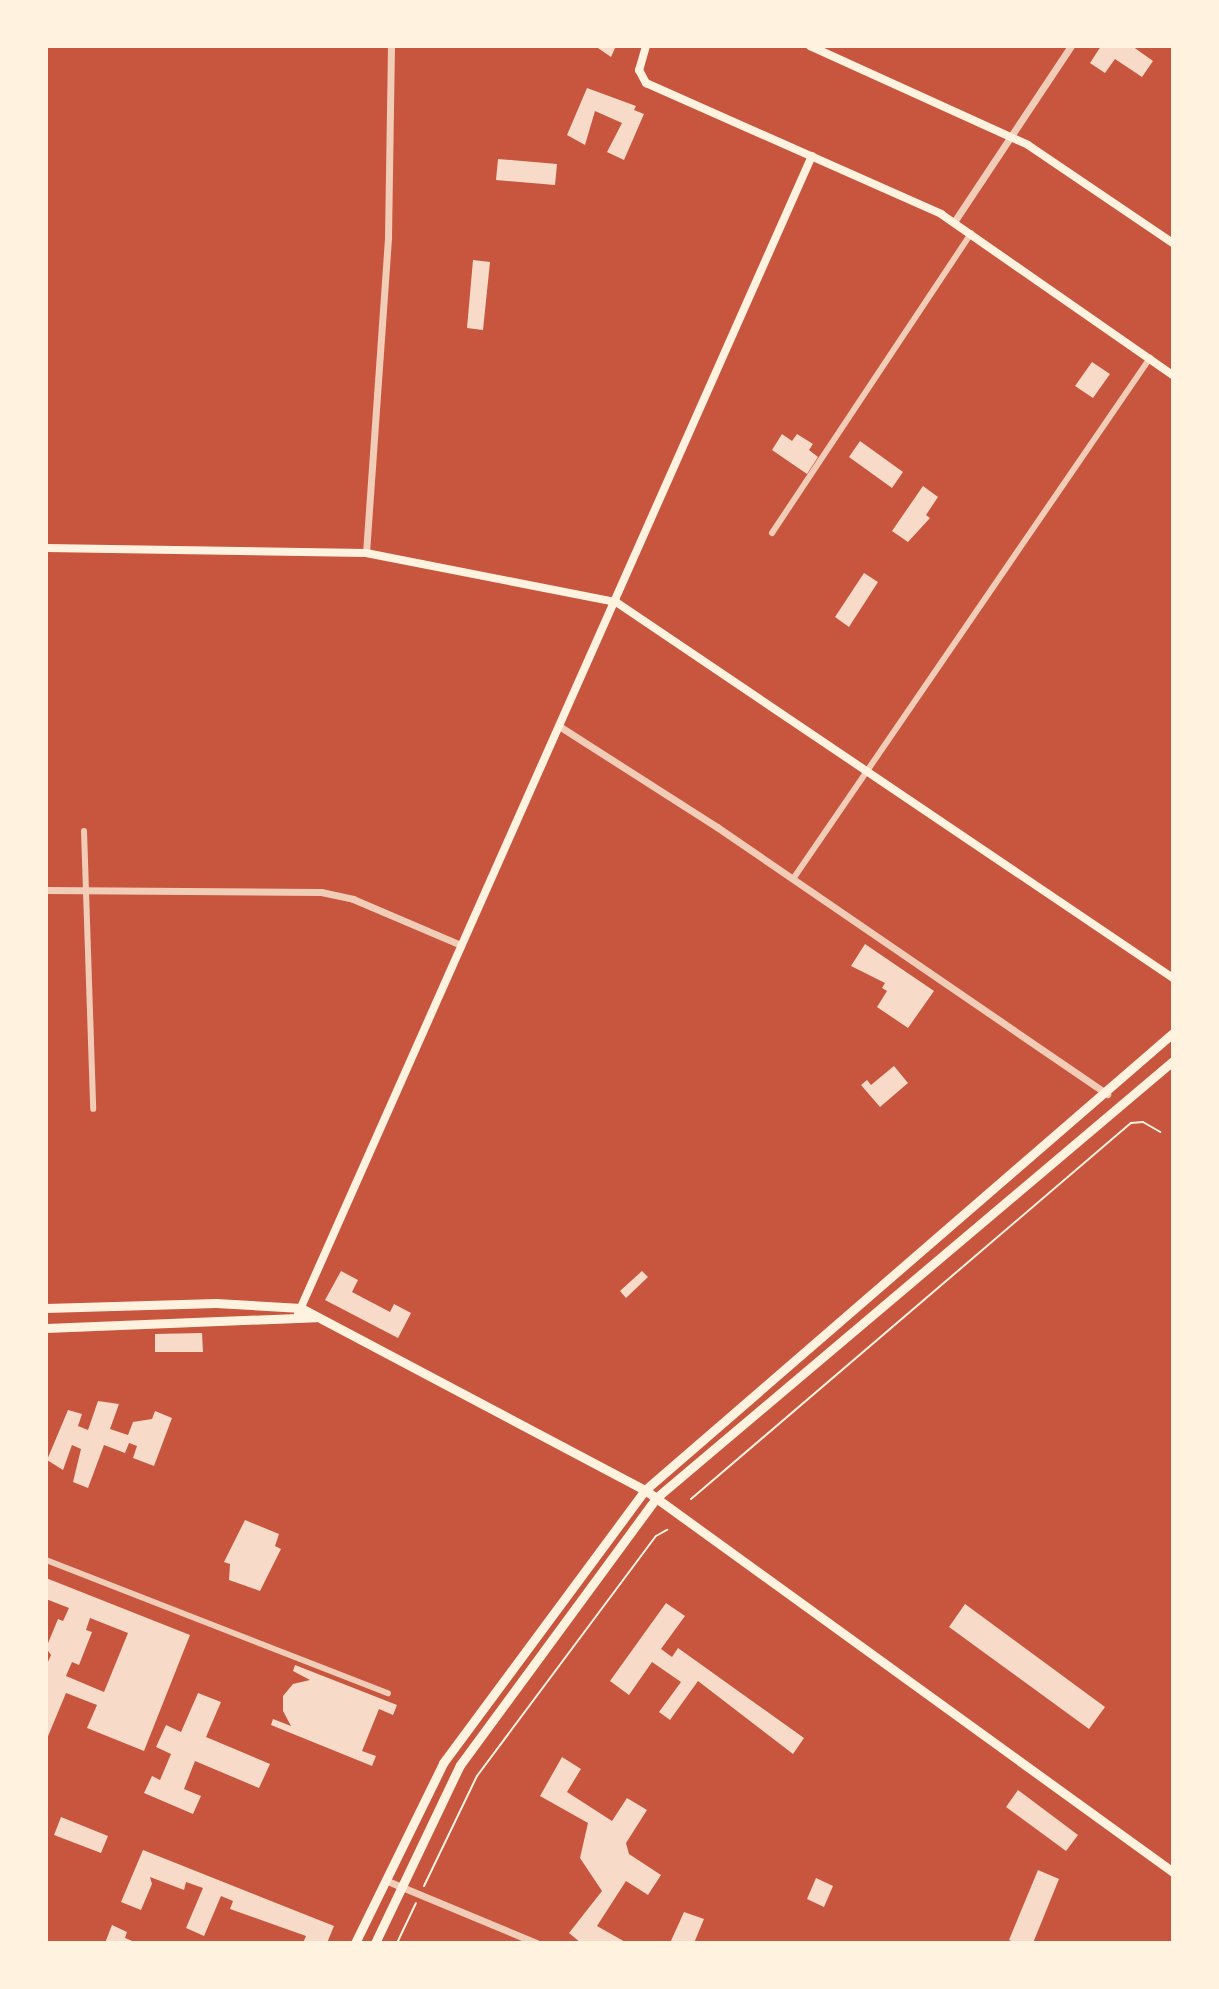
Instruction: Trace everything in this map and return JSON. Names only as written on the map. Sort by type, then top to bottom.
[{"type":"main road","points":[[646,46],[639,70],[646,83],[954,222],[1173,375]]},
{"type":"main road","points":[[810,46],[1028,145],[1173,243]]},
{"type":"main road","points":[[295,1320],[812,156]]},
{"type":"main road","points":[[46,548],[366,553],[616,602],[868,769],[1173,978]]},
{"type":"main road","points":[[355,1943],[443,1763],[645,1490],[1107,1094],[1173,1033]]},
{"type":"main road","points":[[375,1943],[460,1765],[656,1498],[1173,1061]]},
{"type":"main road","points":[[46,1308],[216,1303],[301,1308],[645,1490],[1173,1872]]},
{"type":"main road","points":[[46,1328],[316,1317]]},
{"type":"street","points":[[366,553],[388,237],[391,46]]},
{"type":"street","points":[[954,222],[1071,46]]},
{"type":"street","points":[[772,533],[971,233]]},
{"type":"street","points":[[793,879],[1150,358]]},
{"type":"street","points":[[559,726],[793,879],[1107,1094]]},
{"type":"street","points":[[84,831],[89,890],[93,1109]]},
{"type":"street","points":[[46,890],[321,892],[353,899],[461,945]]},
{"type":"street","points":[[46,1560],[388,1693]]},
{"type":"street","points":[[385,1880],[536,1943]]},
{"type":"path","points":[[691,1499],[1131,1123],[1143,1122],[1160,1132]]},
{"type":"path","points":[[422,1889],[477,1776],[656,1536],[667,1530]]},
{"type":"path","points":[[397,1943],[416,1903]]},
{"type":"building","points":[[595,46],[616,46],[611,57]]},
{"type":"building","points":[[1101,46],[1132,46],[1153,61],[1142,77],[1115,59],[1105,73],[1090,63]]},
{"type":"building","points":[[587,88],[636,106],[634,110],[644,114],[624,160],[607,152],[622,123],[595,111],[585,145],[567,135]]},
{"type":"building","points":[[498,159],[557,164],[555,185],[496,180]]},
{"type":"building","points":[[473,260],[490,262],[483,330],[467,328]]},
{"type":"building","points":[[1092,362],[1110,374],[1093,398],[1075,386]]},
{"type":"building","points":[[782,434],[792,441],[797,434],[813,444],[809,450],[818,457],[807,474],[772,450]]},
{"type":"building","points":[[860,441],[903,472],[892,488],[849,457]]},
{"type":"building","points":[[923,486],[938,497],[926,515],[930,518],[908,542],[892,531]]},
{"type":"building","points":[[864,573],[878,582],[849,627],[835,617]]},
{"type":"building","points":[[865,944],[934,991],[908,1028],[877,1007],[887,991],[882,988],[885,983],[851,966]]},
{"type":"building","points":[[894,1066],[908,1083],[880,1107],[861,1085],[867,1080],[871,1085]]},
{"type":"building","points":[[341,1271],[358,1280],[352,1292],[390,1312],[394,1304],[411,1313],[398,1338],[325,1300]]},
{"type":"building","points":[[642,1271],[648,1277],[626,1298],[620,1291]]},
{"type":"building","points":[[202,1333],[203,1352],[155,1352],[155,1334]]},
{"type":"building","points":[[98,1401],[119,1404],[110,1429],[128,1435],[133,1422],[152,1419],[155,1411],[172,1418],[154,1466],[133,1458],[137,1446],[129,1443],[125,1453],[104,1445],[88,1488],[73,1482],[81,1449],[72,1445],[63,1470],[47,1460],[68,1410],[82,1414],[78,1426],[88,1430]]},
{"type":"building","points":[[245,1520],[279,1534],[275,1546],[281,1549],[260,1591],[229,1580],[230,1564],[224,1562]]},
{"type":"building","points":[[46,1578],[190,1635],[144,1751],[87,1728],[97,1705],[66,1693],[46,1741],[46,1666],[51,1655],[46,1648],[58,1619],[63,1621],[69,1608],[46,1599]],"holes":[[[90,1618],[128,1633],[104,1692],[66,1676],[72,1662],[79,1665],[92,1632],[86,1630]]]},
{"type":"building","points":[[666,1603],[685,1616],[661,1649],[672,1657],[678,1648],[804,1738],[793,1754],[698,1681],[670,1720],[659,1712],[681,1682],[652,1662],[629,1695],[610,1681]]},
{"type":"building","points":[[965,1604],[1105,1707],[1089,1729],[949,1627]]},
{"type":"building","points":[[295,1665],[397,1705],[393,1715],[379,1709],[362,1751],[376,1756],[372,1766],[271,1725],[273,1719],[291,1726],[283,1711],[283,1696],[293,1684],[310,1680],[293,1671]]},
{"type":"building","points":[[198,1693],[221,1702],[206,1737],[270,1764],[259,1788],[195,1761],[184,1789],[201,1796],[193,1814],[144,1793],[152,1776],[160,1780],[171,1754],[156,1747],[166,1725],[181,1732]]},
{"type":"building","points":[[562,1757],[581,1769],[567,1792],[612,1821],[627,1798],[647,1810],[626,1843],[629,1854],[661,1875],[648,1895],[626,1881],[597,1926],[627,1943],[581,1943],[569,1933],[602,1891],[580,1858],[588,1823],[540,1796]]},
{"type":"building","points":[[1018,1790],[1078,1835],[1066,1851],[1006,1807]]},
{"type":"building","points":[[61,1817],[108,1836],[101,1853],[54,1835]]},
{"type":"building","points":[[143,1850],[334,1926],[327,1943],[303,1943],[306,1936],[230,1909],[233,1901],[221,1896],[204,1936],[186,1928],[203,1888],[186,1882],[184,1890],[150,1877],[152,1884],[141,1910],[121,1902]]},
{"type":"building","points":[[1038,1870],[1059,1879],[1033,1943],[1017,1943],[1009,1940]]},
{"type":"building","points":[[816,1878],[833,1886],[824,1907],[807,1899]]},
{"type":"building","points":[[684,1912],[704,1919],[694,1943],[670,1943]]},
{"type":"building","points":[[112,1925],[127,1932],[125,1938],[137,1943],[105,1943]]}]
